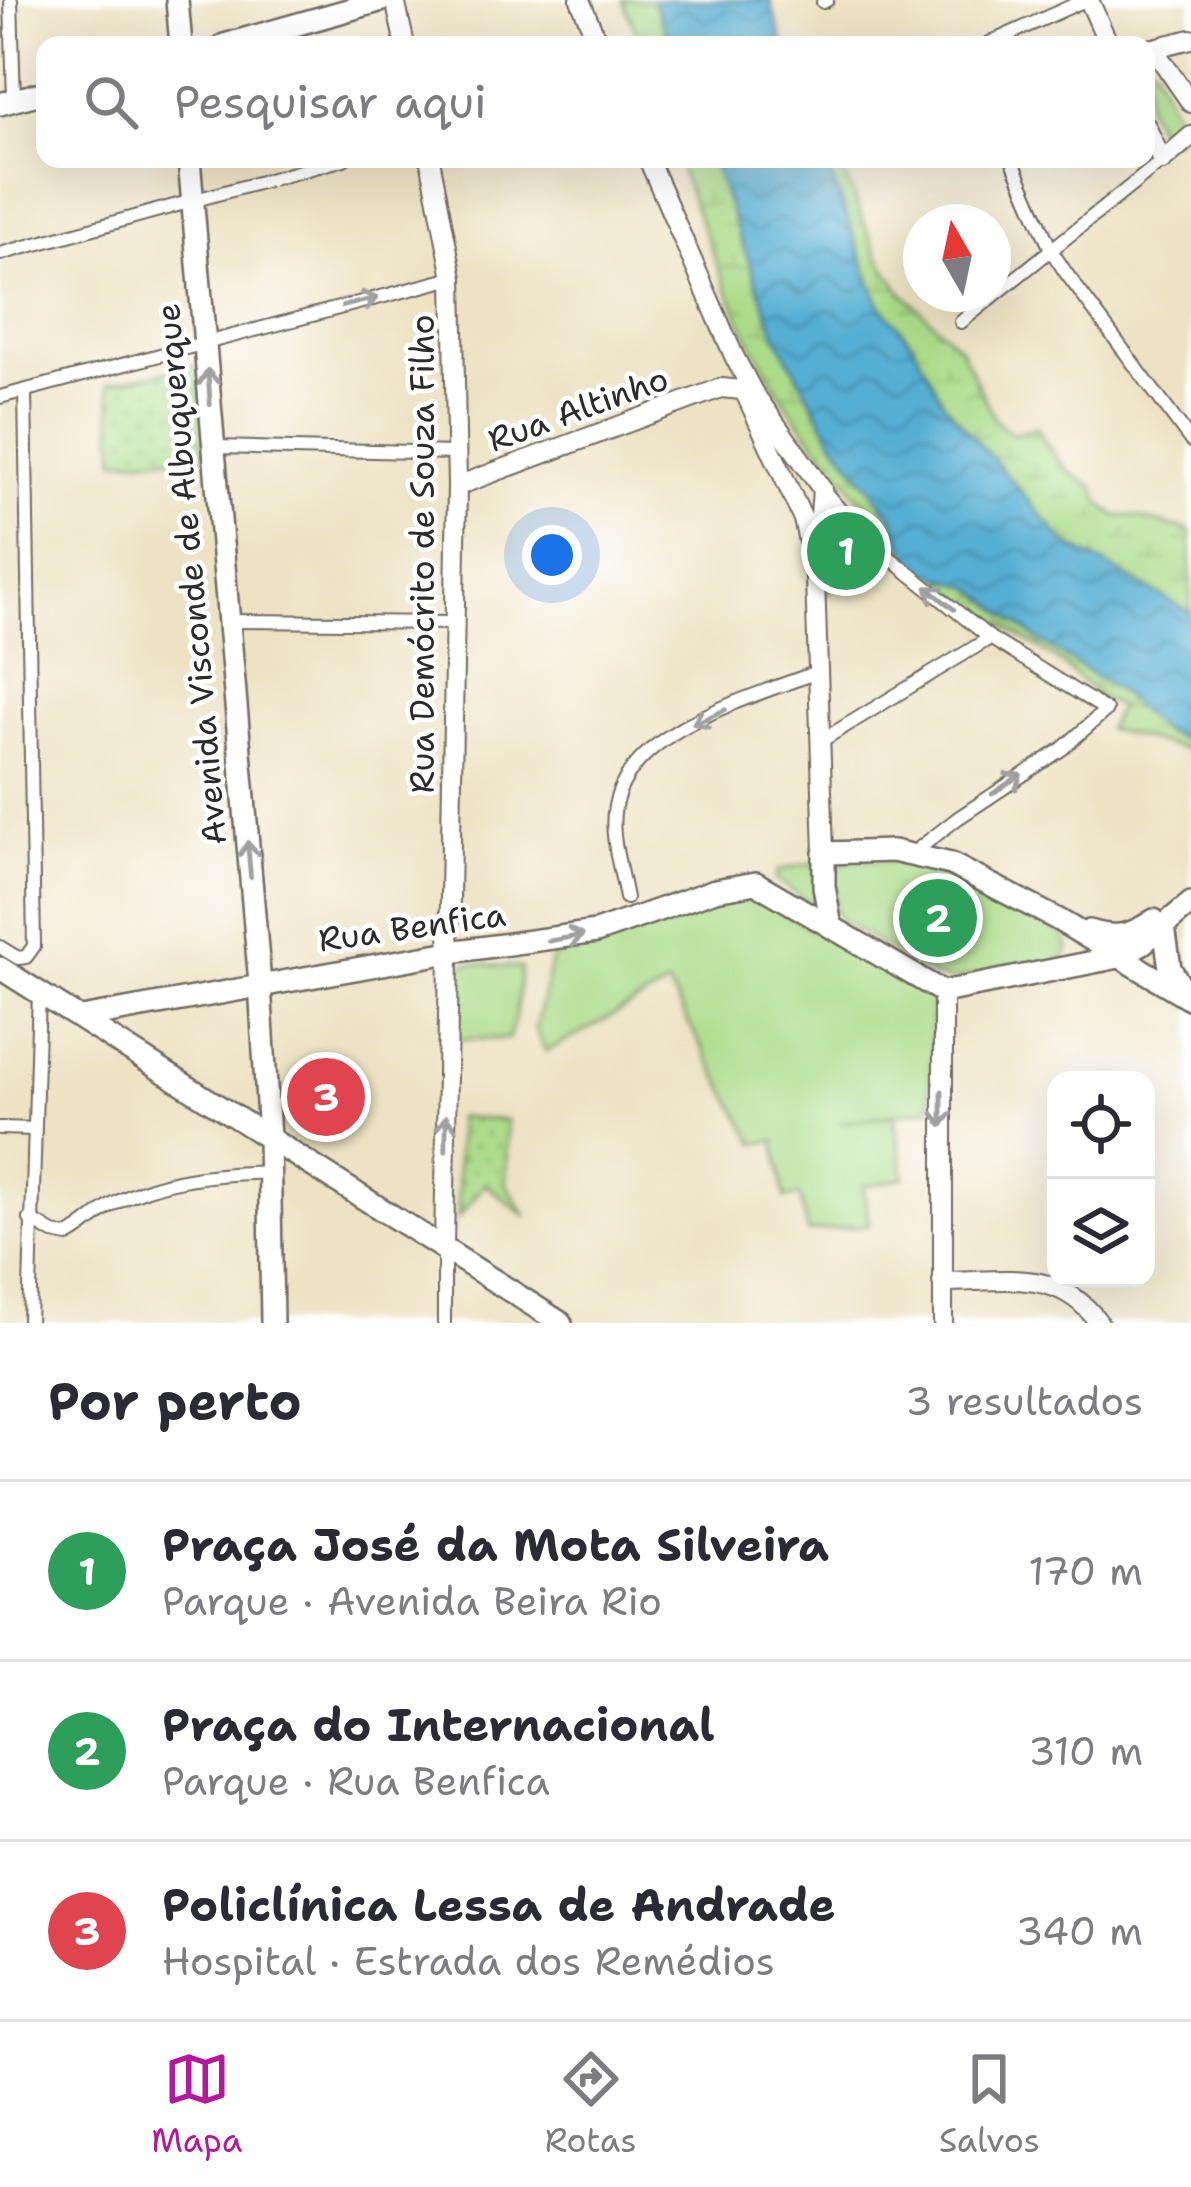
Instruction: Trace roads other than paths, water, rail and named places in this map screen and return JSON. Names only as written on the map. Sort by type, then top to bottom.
[{"type":"main road","points":[[177,0],[180,36]]},
{"type":"main road","points":[[256,36],[383,0]]},
{"type":"main road","points":[[395,0],[403,36]]},
{"type":"main road","points":[[580,0],[595,36]]},
{"type":"main road","points":[[1087,0],[1105,36]]},
{"type":"main road","points":[[1155,48],[1191,39]]},
{"type":"main road","points":[[1155,57],[1191,103]]},
{"type":"main road","points":[[1155,145],[1162,160],[1191,136]]},
{"type":"main road","name":"Avenida Visconde de Albuquerque","points":[[190,168],[260,984],[272,1323]]},
{"type":"main road","name":"Rua Demócrito de Souza Filho","points":[[432,168],[453,278],[457,486],[444,1250]]},
{"type":"main road","points":[[652,168],[753,392],[822,489],[815,578],[819,742],[823,830],[836,853]]},
{"type":"main road","points":[[721,388],[731,375],[734,356]]},
{"type":"main road","points":[[721,388],[746,394],[803,519],[815,578]]},
{"type":"main road","name":"Rua Altinho","points":[[457,486],[721,388]]},
{"type":"main road","points":[[836,853],[913,854],[962,869],[1188,997]]},
{"type":"main road","points":[[831,927],[824,886],[836,853]]},
{"type":"main road","name":"Rua Benfica","points":[[81,1018],[450,952],[596,932],[715,890],[757,884],[943,992]]},
{"type":"main road","points":[[1057,919],[1108,937],[1124,936],[1151,923],[1191,889]]},
{"type":"main road","points":[[943,1323],[943,992],[1119,957],[1191,903]]},
{"type":"main road","points":[[1048,974],[1065,962],[1072,948],[1070,935],[1057,919]]},
{"type":"main road","points":[[1164,927],[1166,958],[1188,997]]},
{"type":"main road","points":[[9,963],[39,992],[561,1323]]},
{"type":"main road","points":[[196,1090],[237,1102],[266,1091]]},
{"type":"main road","points":[[942,1282],[1052,1284],[1072,1292],[1099,1323]]},
{"type":"street","points":[[7,102],[11,0]]},
{"type":"street","points":[[1005,36],[1087,0]]},
{"type":"street","points":[[1155,166],[1162,160]]},
{"type":"street","points":[[0,254],[313,168]]},
{"type":"street","points":[[1016,168],[1051,250],[1191,442]]},
{"type":"street","points":[[962,322],[1152,168]]},
{"type":"street","points":[[0,397],[453,278]]},
{"type":"street","points":[[0,946],[9,963],[26,957],[34,946],[25,391]]},
{"type":"street","points":[[214,447],[455,453]]},
{"type":"street","points":[[822,489],[864,537],[990,638],[1106,710],[1062,749],[913,854]]},
{"type":"street","points":[[227,621],[452,623]]},
{"type":"street","points":[[819,742],[990,638]]},
{"type":"street","points":[[626,898],[613,826],[619,793],[635,764],[670,735],[818,672]]},
{"type":"street","points":[[28,1323],[39,992]]},
{"type":"street","points":[[0,1128],[34,1129]]},
{"type":"street","points":[[30,1220],[68,1236],[112,1204],[159,1187],[200,1176],[270,1172]]},
{"type":"street","points":[[444,1250],[444,1323]]},
{"type":"water","points":[[653,0],[770,0],[781,36],[667,36]]},
{"type":"water","points":[[714,168],[828,168],[879,303],[912,342],[944,403],[1065,542],[1191,613],[1191,742],[1161,731],[1117,690],[1038,640],[973,588],[928,573],[914,563],[902,546],[892,516],[832,438],[776,335]]},
{"type":"place","name":"Praça José da Mota Silveira","points":[[846,551]]},
{"type":"place","name":"Praça do Internacional","points":[[938,918]]},
{"type":"place","name":"Policlínica Lessa de Andrade","points":[[326,1097]]}]
